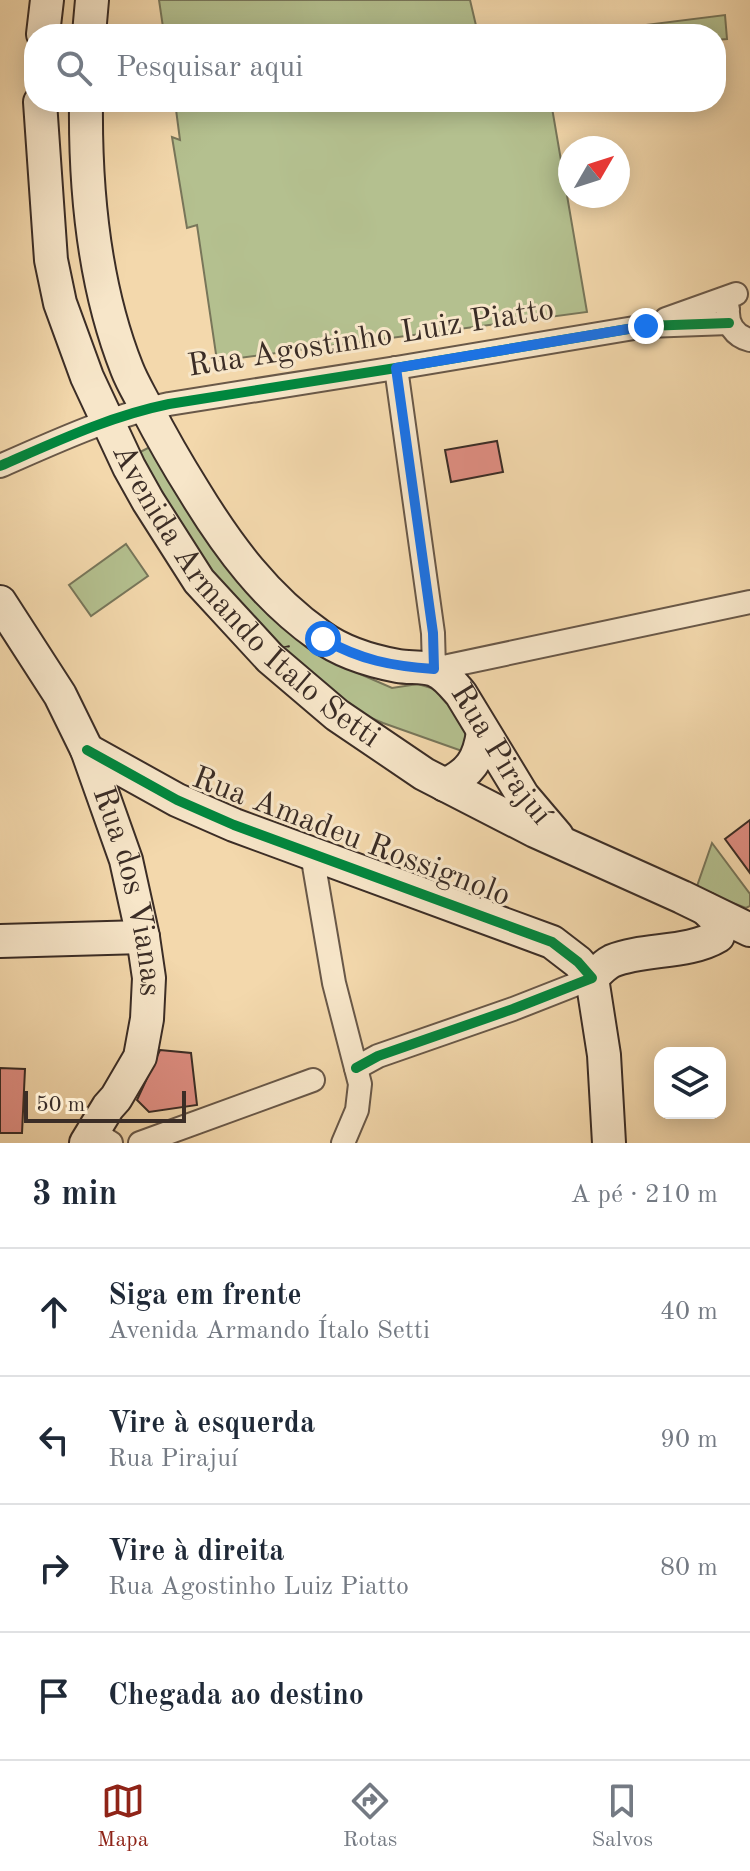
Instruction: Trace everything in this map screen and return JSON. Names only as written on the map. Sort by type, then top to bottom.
[{"type":"main road","points":[[44,24],[47,0]]},
{"type":"main road","points":[[90,24],[92,0]]},
{"type":"main road","name":"Avenida Armando Ítalo Setti","points":[[41,112],[51,260],[60,303],[107,421],[148,501],[199,581],[270,658],[337,715],[424,774],[565,845]]},
{"type":"main road","name":"Avenida Armando Ítalo Setti","points":[[86,112],[88,179],[97,255],[110,318],[128,371],[173,457],[211,519],[247,570],[289,613],[323,639],[349,653],[400,666],[434,669]]},
{"type":"main road","name":"Rua dos Vianas","points":[[0,602],[60,695],[87,750],[126,860],[143,937],[149,978],[147,1019],[140,1057],[97,1139]]},
{"type":"main road","name":"Rua Pirajuí","points":[[434,669],[461,694],[523,796],[565,845],[750,930]]},
{"type":"main road","points":[[445,785],[462,777],[472,766],[479,753],[483,732]]},
{"type":"main road","name":"Rua Amadeu Rossignolo","points":[[87,750],[177,800],[234,825],[552,942],[578,962],[592,978]]},
{"type":"main road","points":[[592,978],[609,962],[713,940],[718,936],[720,926],[706,909]]},
{"type":"main road","points":[[0,941],[143,937]]},
{"type":"main road","points":[[592,978],[609,981],[743,950],[750,942]]},
{"type":"main road","points":[[592,978],[604,1055],[609,1143]]},
{"type":"street","name":"Rua Agostinho Luiz Piatto","points":[[0,466],[107,421],[147,408],[646,326],[743,290]]},
{"type":"street","points":[[743,290],[728,307],[744,336]]},
{"type":"street","name":"Rua Agostinho Luiz Piatto","points":[[646,326],[744,336]]},
{"type":"street","name":"Rua Pirajuí","points":[[396,368],[433,633],[434,669]]},
{"type":"street","points":[[434,669],[750,602]]},
{"type":"street","points":[[312,854],[334,983],[360,1084],[357,1110],[343,1143]]},
{"type":"street","points":[[356,1068],[378,1056],[592,978]]},
{"type":"street","points":[[140,1143],[313,1080]]},
{"type":"green space","points":[[159,0],[470,0],[476,24],[163,24]]},
{"type":"green space","points":[[725,15],[726,24],[653,24]]},
{"type":"green space","points":[[176,112],[553,112],[558,143],[558,208],[569,208],[587,312],[217,361],[197,225],[187,228],[172,137],[180,140]]},
{"type":"green space","points":[[152,446],[319,650],[392,688],[418,684],[441,691],[471,735],[462,751],[348,708],[233,609],[130,457]]},
{"type":"green space","points":[[126,544],[148,576],[91,616],[69,585]]},
{"type":"green space","points":[[712,843],[750,894],[750,906],[746,908],[696,889]]},
{"type":"building","points":[[497,441],[503,472],[451,482],[445,450]]},
{"type":"building","points":[[750,820],[750,873],[725,839]]},
{"type":"building","points":[[160,1050],[191,1053],[197,1105],[149,1112],[137,1100]]},
{"type":"building","points":[[0,1068],[25,1069],[22,1133],[0,1133]]},
{"type":"cycle path","points":[[0,466],[104,423],[169,404],[646,326],[729,323]]},
{"type":"cycle path","points":[[87,750],[177,800],[234,825],[552,942],[578,962],[592,978],[378,1056],[356,1068]]},
{"type":"route","points":[[323,639],[349,653],[373,660],[434,669],[433,633],[396,368],[646,326]]}]
